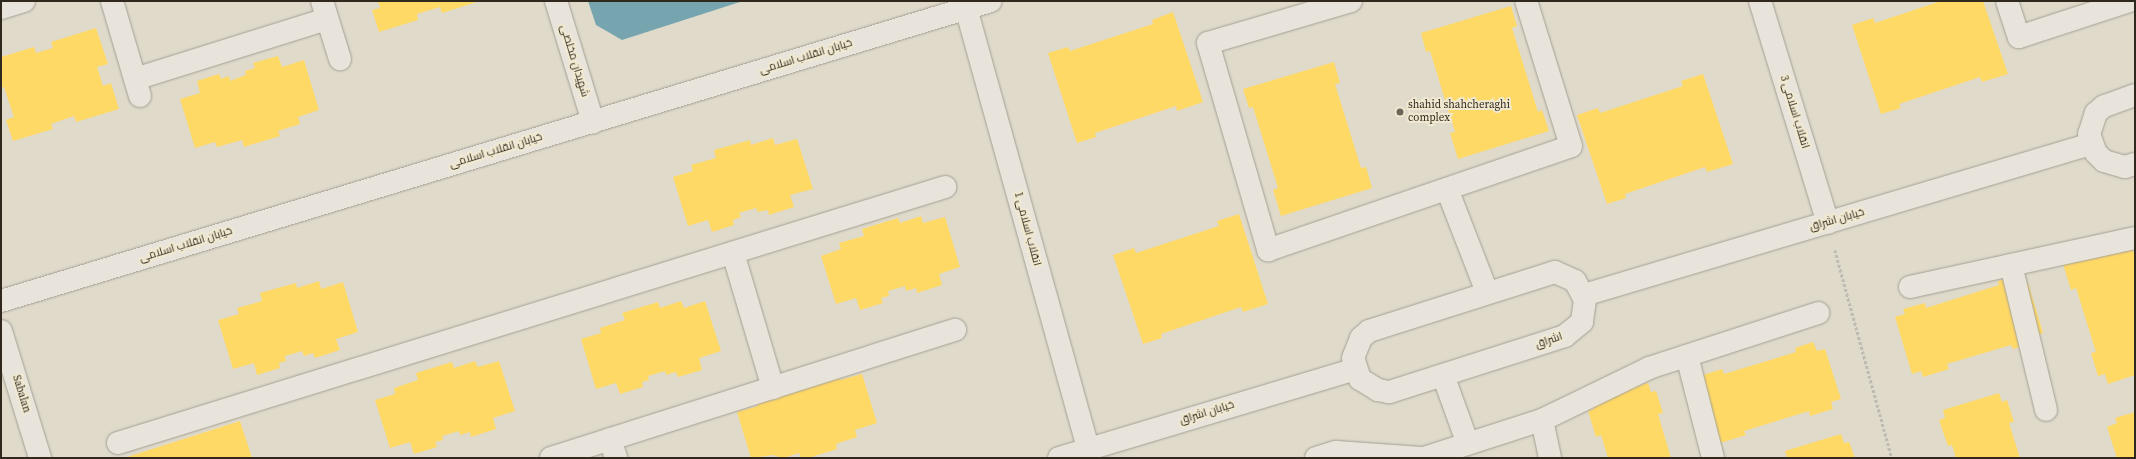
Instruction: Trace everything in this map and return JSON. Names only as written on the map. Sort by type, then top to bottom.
[{"type":"street","points":[[1,8],[24,1]]},
{"type":"street","points":[[112,1],[137,87],[324,10],[340,59]]},
{"type":"street","name":"شهیدان مخلصی","points":[[556,1],[593,122]]},
{"type":"street","name":"خیابان انقلاب اسلامی","points":[[1,301],[991,1]]},
{"type":"street","points":[[1351,1],[1208,43],[1268,250],[1572,146],[1526,1]]},
{"type":"street","name":"انقلاب اسلامی 3","points":[[1760,1],[1828,223]]},
{"type":"street","points":[[2007,1],[2019,37],[2129,1]]},
{"type":"street","points":[[2132,1],[2135,11]]},
{"type":"street","name":"انقلاب اسلامی 1","points":[[966,8],[1088,449]]},
{"type":"street","points":[[2135,95],[2104,106],[2096,113],[2089,134],[2091,144],[2096,153],[2114,165],[2135,164]]},
{"type":"street","name":"خیابان اشراق","points":[[1584,295],[2091,144]]},
{"type":"street","points":[[118,443],[945,187]]},
{"type":"street","points":[[1447,189],[1488,292]]},
{"type":"street","points":[[1910,287],[2135,238]]},
{"type":"street","points":[[733,253],[773,388]]},
{"type":"street","points":[[2011,265],[2046,410]]},
{"type":"street","points":[[1355,369],[1355,348],[1368,331],[1488,292],[1555,272],[1575,281],[1584,295]]},
{"type":"street","name":"اشراق","points":[[1355,369],[1368,386],[1389,392],[1565,336],[1582,322],[1586,311],[1584,295]]},
{"type":"street","points":[[1316,458],[1336,452],[1423,458],[1542,420],[1649,368],[1818,313]]},
{"type":"street","points":[[551,458],[613,449],[773,388],[955,330]]},
{"type":"street","name":"Sabalan","points":[[1,331],[40,458]]},
{"type":"street","points":[[1687,356],[1713,458]]},
{"type":"street","name":"خیابان اشراق","points":[[1059,458],[1355,369]]},
{"type":"street","points":[[1443,375],[1468,444]]},
{"type":"street","points":[[1542,420],[1550,458]]},
{"type":"path","points":[[1828,223],[1892,458]]},
{"type":"building: Homes","points":[[378,1],[480,1],[442,13],[440,7],[417,14],[418,20],[379,32],[372,10],[380,8]]},
{"type":"building: Homes","points":[[1941,1],[1983,1],[2008,74],[1982,82],[1980,77],[1899,104],[1901,108],[1881,114],[1852,25],[1873,18],[1875,23]]},
{"type":"building: Homes","points":[[1511,6],[1517,26],[1512,28],[1538,112],[1542,110],[1549,131],[1458,159],[1450,133],[1455,132],[1430,51],[1426,52],[1421,33]]},
{"type":"building: Homes","points":[[1173,12],[1203,102],[1177,111],[1176,106],[1095,133],[1096,137],[1077,143],[1048,53],[1068,47],[1070,51],[1153,24],[1152,20]]},
{"type":"building: Homes","points":[[96,28],[108,64],[97,67],[103,86],[111,83],[119,109],[76,122],[74,116],[51,124],[53,129],[13,141],[6,120],[14,117],[4,87],[1,88],[1,57],[34,47],[36,53],[53,48],[51,42]]},
{"type":"building: Homes","points":[[278,56],[282,67],[304,60],[319,110],[298,117],[300,124],[278,131],[280,136],[244,147],[242,140],[217,147],[215,142],[195,148],[180,99],[200,93],[197,81],[219,74],[221,79],[229,76],[230,81],[246,75],[245,71],[255,68],[253,63]]},
{"type":"building: Homes","points":[[1334,62],[1340,83],[1335,84],[1361,168],[1366,167],[1372,188],[1281,216],[1273,190],[1278,188],[1253,107],[1249,108],[1243,89]]},
{"type":"building: Homes","points":[[1703,74],[1733,164],[1707,172],[1705,167],[1625,194],[1626,198],[1607,204],[1577,115],[1598,108],[1600,113],[1683,86],[1681,81]]},
{"type":"building: Homes","points":[[773,138],[775,145],[797,139],[813,189],[790,195],[794,207],[769,215],[768,210],[758,212],[756,208],[739,213],[741,217],[733,220],[734,225],[712,232],[708,220],[688,226],[673,177],[693,171],[691,165],[716,158],[714,150],[750,140],[751,145]]},
{"type":"building: Homes","points":[[1239,214],[1268,304],[1243,312],[1241,307],[1161,334],[1162,338],[1143,344],[1113,255],[1134,248],[1136,253],[1219,226],[1217,221]]},
{"type":"building: Homes","points":[[921,216],[923,223],[945,217],[960,267],[939,274],[942,285],[917,293],[916,288],[906,291],[905,286],[888,291],[889,296],[881,298],[883,303],[860,310],[856,298],[836,304],[821,256],[841,249],[839,243],[864,236],[862,229],[898,218],[900,223]]},
{"type":"building: Homes","points":[[2131,244],[2135,258],[2135,375],[2108,384],[2105,374],[2098,376],[2091,353],[2096,352],[2076,288],[2071,290],[2063,264]]},
{"type":"building: Homes","points":[[2016,275],[2020,285],[2028,283],[2043,333],[2034,336],[2036,342],[2013,349],[2011,345],[1947,364],[1949,369],[1923,377],[1921,371],[1912,374],[1895,317],[1905,314],[1903,309],[1925,303],[1926,308],[1999,285],[1998,281]]},
{"type":"building: Homes","points":[[319,281],[321,289],[343,282],[358,332],[336,339],[340,350],[315,358],[313,353],[304,356],[302,351],[285,356],[286,361],[279,363],[280,368],[257,375],[254,363],[233,369],[218,320],[239,314],[237,308],[262,301],[260,293],[296,283],[297,288]]},
{"type":"building: Homes","points":[[681,301],[684,308],[705,301],[721,351],[699,358],[702,370],[678,377],[676,372],[666,375],[665,371],[648,376],[649,380],[642,382],[643,387],[620,394],[616,383],[596,389],[581,339],[601,333],[600,328],[625,320],[622,313],[658,302],[660,308]]},
{"type":"building: Homes","points":[[1813,342],[1817,351],[1825,349],[1841,399],[1831,402],[1833,409],[1810,416],[1809,411],[1744,431],[1746,435],[1720,443],[1700,376],[1722,369],[1724,374],[1796,352],[1795,348]]},
{"type":"building: Homes","points":[[475,361],[478,367],[499,361],[515,411],[493,418],[496,429],[471,437],[470,432],[460,435],[459,431],[442,436],[443,440],[435,442],[437,447],[414,454],[410,442],[390,448],[375,400],[395,394],[394,388],[418,380],[416,373],[452,362],[454,368]]},
{"type":"building: Homes","points":[[836,369],[840,380],[862,374],[877,423],[855,430],[857,437],[836,444],[837,449],[808,458],[801,458],[799,453],[783,458],[773,455],[751,458],[737,412],[758,406],[754,394]]},
{"type":"building: Homes","points":[[1648,383],[1651,392],[1656,391],[1663,413],[1658,414],[1671,458],[1608,458],[1601,435],[1596,437],[1588,411],[1594,409],[1591,401]]},
{"type":"building: Homes","points":[[1999,393],[2002,402],[2007,400],[2014,422],[2009,423],[2020,458],[1956,458],[1952,445],[1948,446],[1939,420],[1945,418],[1943,410]]},
{"type":"building: Homes","points":[[2135,412],[2135,458],[2117,458],[2107,427],[2117,423],[2115,418]]},
{"type":"building: Homes","points":[[240,421],[252,458],[124,458]]},
{"type":"building: Homes","points":[[1841,434],[1844,443],[1849,442],[1855,458],[1787,458],[1785,451]]},
{"type":"building: Public","points":[[588,1],[743,1],[622,40],[596,25]]},
{"type":"place","name":"shahid shahcheraghi complex","points":[[1400,112]]}]
